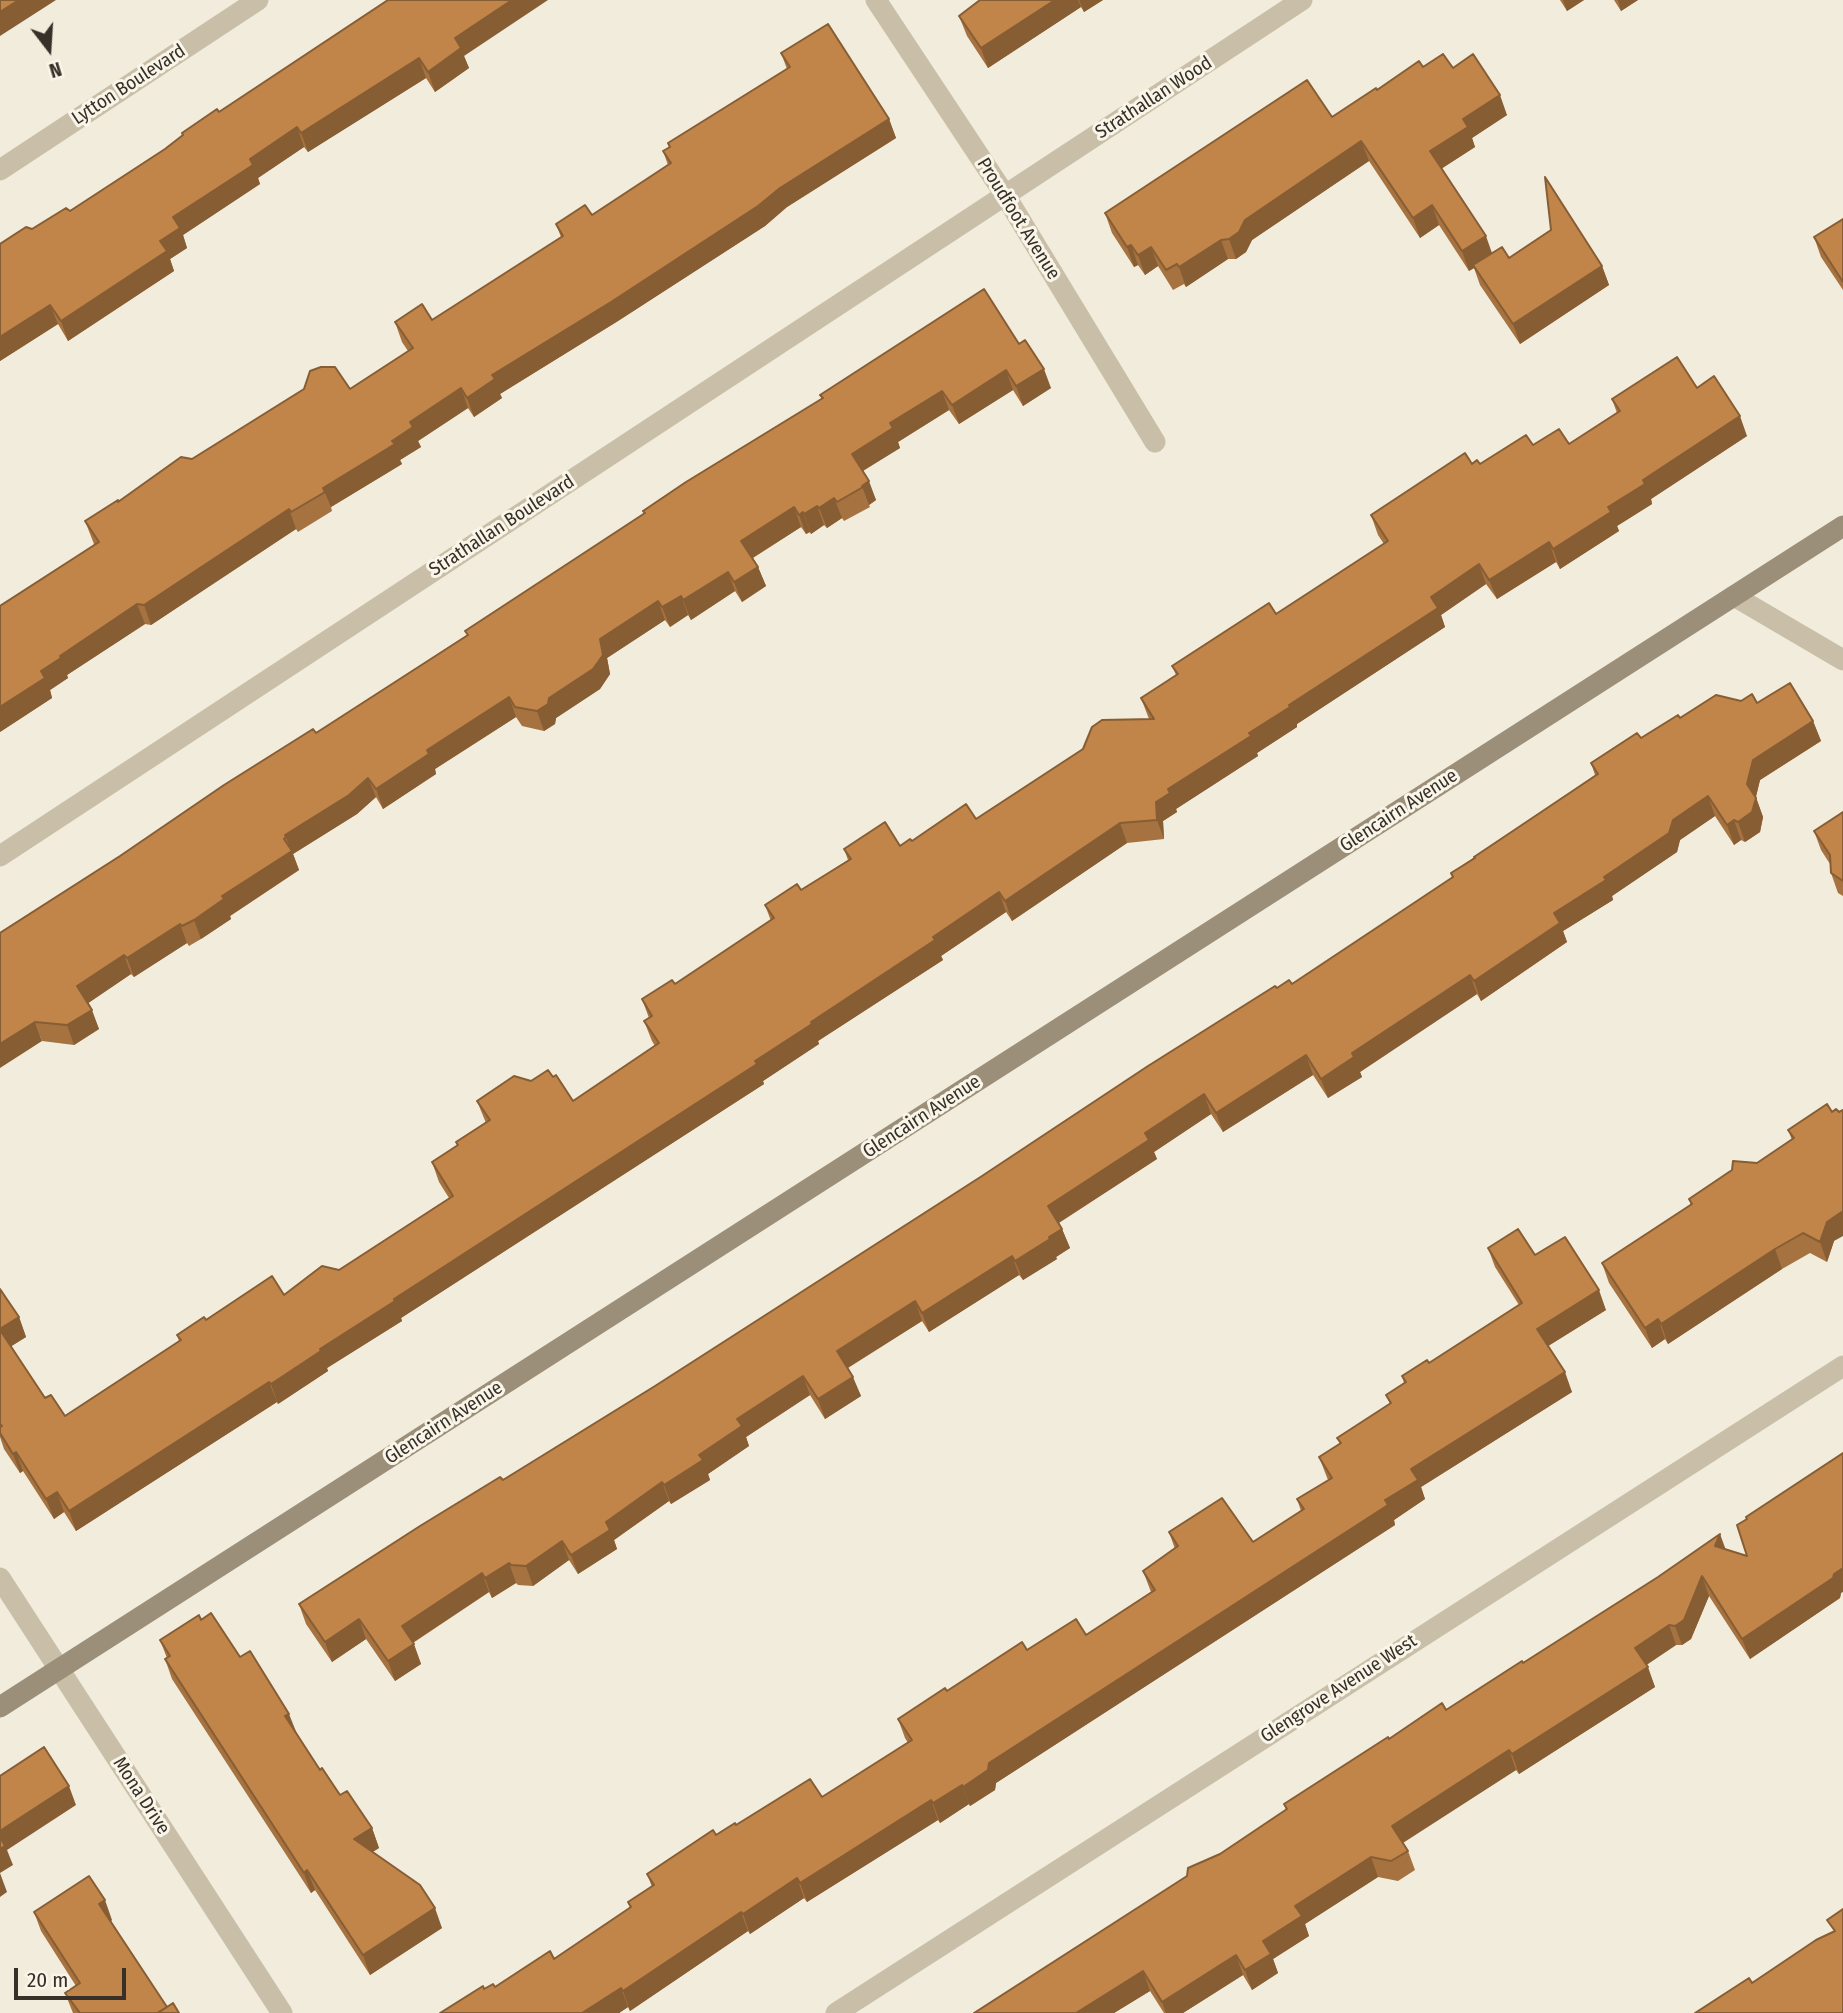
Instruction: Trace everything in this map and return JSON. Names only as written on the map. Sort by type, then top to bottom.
[{"type":"street","name":"Lytton Boulevard","points":[[0,170],[258,0]]},
{"type":"street","name":"Proudfoot Avenue","points":[[876,0],[1005,195],[1155,442]]},
{"type":"street","name":"Strathallan Wood","points":[[1005,195],[1303,0]]},
{"type":"street","name":"Strathallan Boulevard","points":[[0,856],[1005,195]]},
{"type":"street","name":"Glencairn Avenue","points":[[0,1707],[1843,526]]},
{"type":"street","points":[[1734,596],[1843,660]]},
{"type":"street","name":"Glengrove Avenue West","points":[[836,2013],[1843,1366]]},
{"type":"street","name":"Mona Drive","points":[[0,1578],[282,2013]]},
{"type":"building","points":[[0,0],[19,0],[0,12]]},
{"type":"building","points":[[388,0],[512,0],[455,38],[461,48],[428,72],[419,58],[301,133],[297,127],[250,159],[253,165],[173,217],[180,228],[160,241],[167,251],[61,321],[50,305],[0,337],[0,244],[26,227],[32,229],[66,208],[70,211],[165,149],[183,135],[182,133],[217,109],[219,112]]},
{"type":"building","points":[[980,0],[1055,0],[981,48],[959,16]]},
{"type":"building","points":[[828,24],[889,119],[780,188],[758,206],[611,302],[492,375],[495,379],[467,398],[461,388],[410,422],[413,427],[392,441],[395,444],[323,488],[325,492],[291,512],[289,509],[144,605],[137,604],[60,656],[61,658],[41,671],[45,678],[0,707],[0,606],[99,542],[85,521],[118,502],[181,457],[192,459],[304,389],[310,371],[321,367],[335,367],[350,389],[413,348],[395,322],[422,304],[432,320],[563,236],[556,224],[585,205],[592,215],[671,163],[663,151],[670,147],[668,143],[790,67],[781,53]]},
{"type":"building","points":[[1443,54],[1453,68],[1473,54],[1500,95],[1463,119],[1468,127],[1430,151],[1486,236],[1462,251],[1432,205],[1413,218],[1361,141],[1245,220],[1239,232],[1229,239],[1221,240],[1179,267],[1177,264],[1166,270],[1151,247],[1138,255],[1131,245],[1127,247],[1105,213],[1307,80],[1332,117],[1419,61],[1423,67]]},
{"type":"building","points":[[1545,177],[1602,266],[1513,324],[1473,265],[1502,247],[1509,258],[1551,230]]},
{"type":"building","points":[[1843,219],[1843,282],[1814,237]]},
{"type":"building","points":[[984,289],[1019,344],[1025,340],[1044,369],[1016,386],[1006,370],[952,405],[942,391],[890,423],[893,428],[852,454],[869,481],[863,487],[837,502],[834,498],[804,514],[803,512],[799,515],[794,507],[741,541],[758,567],[734,582],[728,572],[683,600],[681,596],[662,607],[658,601],[600,639],[603,655],[593,669],[549,698],[548,704],[537,711],[515,707],[509,697],[427,750],[429,754],[376,789],[368,778],[349,795],[285,835],[284,839],[292,851],[222,896],[224,899],[194,920],[182,926],[180,924],[127,958],[124,955],[77,986],[92,1010],[67,1025],[35,1022],[0,1044],[0,933],[224,785],[313,729],[316,733],[468,635],[465,631],[645,513],[643,511],[686,482],[823,398],[820,395]]},
{"type":"building","points":[[1677,357],[1697,388],[1714,376],[1740,416],[1643,480],[1645,484],[1608,507],[1611,512],[1553,549],[1549,542],[1489,580],[1479,564],[1431,597],[1438,608],[1289,705],[1290,707],[1249,733],[1251,736],[1168,789],[1170,793],[1156,802],[1157,820],[1120,823],[1005,901],[999,892],[933,937],[935,940],[755,1061],[757,1064],[394,1299],[395,1301],[271,1384],[269,1382],[69,1511],[57,1492],[46,1499],[16,1452],[13,1454],[0,1433],[0,1330],[45,1398],[51,1395],[65,1416],[181,1340],[177,1335],[204,1317],[206,1320],[272,1276],[284,1295],[322,1266],[339,1270],[453,1196],[432,1162],[458,1145],[456,1142],[490,1120],[477,1101],[514,1076],[531,1081],[548,1070],[553,1077],[556,1075],[573,1101],[659,1043],[644,1021],[652,1016],[642,999],[672,980],[675,984],[774,918],[765,905],[797,884],[801,890],[851,859],[844,849],[885,822],[900,846],[910,839],[912,841],[966,804],[976,819],[1083,749],[1092,727],[1102,720],[1154,719],[1141,698],[1178,674],[1172,666],[1269,603],[1276,614],[1388,541],[1371,515],[1465,453],[1472,464],[1477,460],[1480,464],[1526,435],[1533,445],[1559,429],[1569,444],[1620,411],[1612,399]]},
{"type":"building","points":[[1790,683],[1813,721],[1753,760],[1747,784],[1756,798],[1752,812],[1738,822],[1734,820],[1727,825],[1708,796],[1673,820],[1669,833],[1604,877],[1606,880],[1554,913],[1560,923],[1474,981],[1470,975],[1352,1053],[1354,1057],[1321,1079],[1306,1055],[1216,1113],[1204,1094],[1145,1133],[1149,1140],[1048,1206],[1062,1229],[1049,1237],[1050,1239],[1015,1261],[1012,1256],[922,1313],[915,1301],[837,1351],[853,1377],[818,1399],[803,1376],[737,1419],[742,1426],[699,1455],[703,1460],[664,1485],[662,1482],[606,1522],[610,1530],[571,1555],[562,1541],[526,1566],[509,1563],[485,1578],[482,1573],[402,1626],[414,1644],[388,1661],[359,1619],[325,1642],[299,1604],[500,1477],[503,1480],[655,1386],[1275,986],[1277,988],[1289,980],[1292,984],[1453,877],[1451,873],[1598,774],[1591,763],[1637,733],[1641,738],[1716,695],[1741,701],[1752,694],[1757,703]]},
{"type":"building","points":[[1843,812],[1843,881],[1831,873],[1830,855],[1814,831]]},
{"type":"building","points":[[1827,1104],[1832,1112],[1836,1109],[1839,1112],[1843,1110],[1843,1211],[1827,1222],[1820,1242],[1803,1233],[1661,1324],[1658,1319],[1645,1328],[1602,1263],[1692,1204],[1689,1199],[1732,1170],[1733,1161],[1757,1163],[1794,1138],[1788,1130]]},
{"type":"building","points":[[1518,1229],[1535,1255],[1565,1237],[1599,1290],[1537,1329],[1565,1372],[1411,1469],[1418,1480],[1385,1500],[1388,1505],[989,1763],[988,1770],[963,1787],[962,1785],[933,1803],[931,1800],[800,1883],[797,1878],[623,1991],[621,1988],[582,2013],[440,2013],[483,1986],[484,1989],[493,1984],[495,1987],[550,1951],[554,1959],[631,1907],[628,1902],[654,1885],[647,1874],[713,1830],[716,1835],[735,1823],[736,1825],[810,1779],[822,1797],[912,1740],[898,1719],[1022,1642],[1027,1650],[1076,1619],[1086,1635],[1155,1590],[1143,1571],[1178,1546],[1169,1532],[1222,1498],[1253,1542],[1304,1509],[1297,1499],[1332,1478],[1319,1457],[1341,1443],[1337,1438],[1391,1403],[1386,1395],[1406,1382],[1402,1376],[1427,1360],[1429,1363],[1522,1303],[1488,1248]]},
{"type":"building","points":[[0,1289],[19,1317],[0,1329]]},
{"type":"building","points":[[1843,1453],[1843,1568],[1834,1574],[1833,1578],[1742,1639],[1702,1576],[1684,1620],[1675,1626],[1669,1625],[1635,1648],[1648,1667],[1512,1754],[1509,1750],[1392,1826],[1408,1851],[1391,1861],[1371,1857],[1295,1906],[1302,1916],[1263,1941],[1271,1954],[1245,1970],[1236,1955],[1162,2002],[1143,1971],[1076,2013],[974,2013],[1187,1876],[1188,1868],[1220,1854],[1287,1809],[1284,1804],[1388,1737],[1389,1739],[1442,1703],[1446,1710],[1522,1661],[1523,1663],[1720,1534],[1715,1546],[1747,1556],[1737,1525]]},
{"type":"building","points":[[211,1613],[240,1657],[250,1651],[289,1714],[285,1716],[320,1770],[322,1768],[340,1795],[347,1791],[372,1828],[354,1839],[420,1885],[435,1908],[363,1955],[307,1870],[304,1873],[165,1659],[170,1656],[160,1640],[199,1615],[201,1620]]},
{"type":"building","points":[[44,1747],[69,1786],[0,1831],[0,1776]]},
{"type":"building","points":[[89,1876],[105,1900],[99,1904],[167,2007],[157,2013],[80,2013],[65,1993],[80,1983],[34,1912]]},
{"type":"building","points":[[1843,1909],[1843,2013],[1695,2013],[1749,1978],[1752,1983],[1816,1940],[1835,1931],[1827,1920]]},
{"type":"building","points":[[173,2003],[179,2013],[158,2013]]}]
